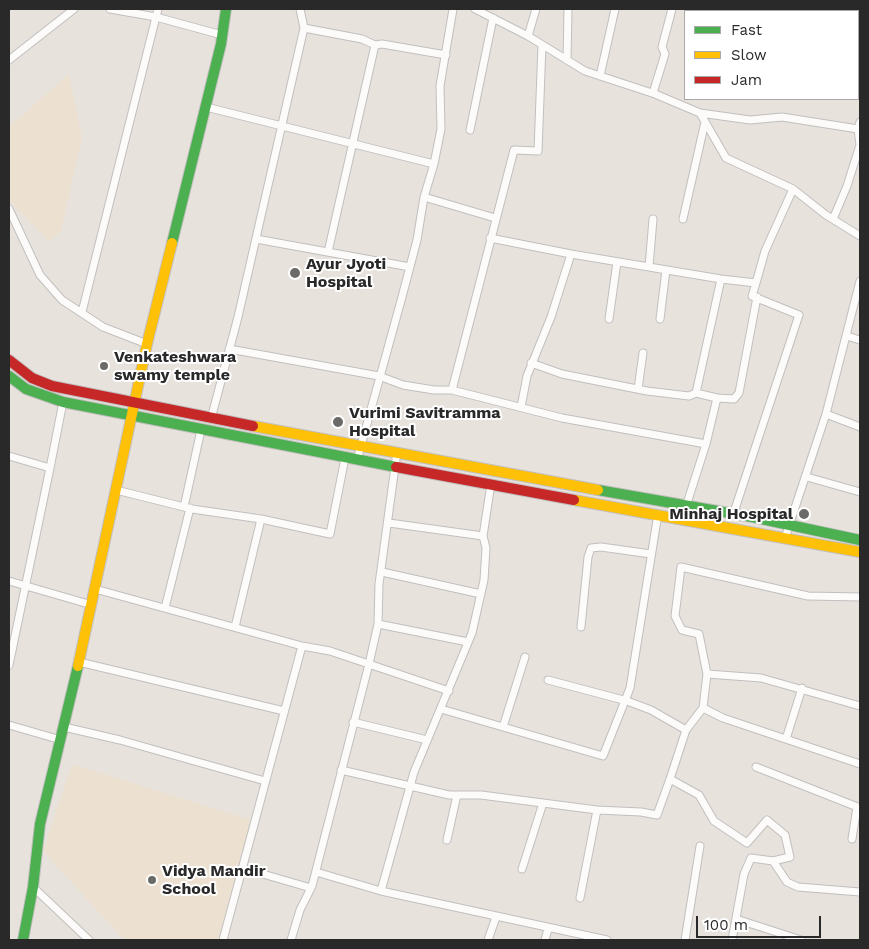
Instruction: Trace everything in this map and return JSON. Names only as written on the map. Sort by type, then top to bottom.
[{"type":"main road","points":[[23,940],[40,824],[80,662],[130,416],[206,107],[226,9]]},
{"type":"main road","points":[[9,360],[32,378],[52,386],[211,419],[790,524],[860,540]]},
{"type":"main road","points":[[9,376],[26,388],[63,402],[130,416],[394,468],[658,514],[860,552]]},
{"type":"street","points":[[9,60],[74,9]]},
{"type":"street","points":[[110,9],[156,17],[222,36]]},
{"type":"street","points":[[82,312],[158,9]]},
{"type":"street","points":[[211,419],[256,239],[304,28],[300,9]]},
{"type":"street","points":[[357,460],[410,267],[424,197],[434,164],[441,129],[440,86],[453,9]]},
{"type":"street","points":[[478,9],[528,36],[585,71],[653,93],[700,113],[750,120],[782,117],[858,129]]},
{"type":"street","points":[[528,36],[536,9]]},
{"type":"street","points":[[567,60],[568,9]]},
{"type":"street","points":[[600,76],[615,9]]},
{"type":"street","points":[[653,93],[665,54],[662,48],[672,9]]},
{"type":"street","points":[[470,130],[493,18]]},
{"type":"street","points":[[304,28],[362,39],[375,45],[382,44],[446,55]]},
{"type":"street","points":[[328,252],[375,45]]},
{"type":"street","points":[[452,390],[514,150],[538,150],[542,45]]},
{"type":"street","points":[[206,107],[434,164]]},
{"type":"street","points":[[700,113],[726,158],[793,189],[833,220],[860,236]]},
{"type":"street","points":[[683,219],[705,122]]},
{"type":"street","points":[[833,220],[847,186],[860,145],[858,129],[860,122]]},
{"type":"street","points":[[734,515],[799,315],[752,296],[765,251],[793,189]]},
{"type":"street","points":[[424,197],[495,218]]},
{"type":"street","points":[[9,209],[40,275],[62,300],[102,327],[147,344]]},
{"type":"street","points":[[649,267],[653,219]]},
{"type":"street","points":[[490,238],[617,262],[756,283]]},
{"type":"street","points":[[256,239],[410,267]]},
{"type":"street","points":[[521,407],[531,363],[551,317],[571,254]]},
{"type":"street","points":[[609,319],[617,262]]},
{"type":"street","points":[[660,319],[666,270]]},
{"type":"street","points":[[696,394],[721,278]]},
{"type":"street","points":[[785,538],[807,477],[826,414],[860,281]]},
{"type":"street","points":[[531,363],[562,374],[638,389],[674,395],[696,394],[734,399],[739,393],[757,297]]},
{"type":"street","points":[[847,336],[860,340]]},
{"type":"street","points":[[229,349],[379,376],[403,385],[434,390],[452,390],[562,418],[706,444]]},
{"type":"street","points":[[638,389],[643,353]]},
{"type":"street","points":[[682,519],[706,444],[718,398]]},
{"type":"street","points":[[9,665],[63,402]]},
{"type":"street","points":[[826,414],[860,427]]},
{"type":"street","points":[[165,608],[187,508],[201,430]]},
{"type":"street","points":[[291,940],[300,910],[311,888],[316,872],[378,624],[379,584],[389,523],[397,452]]},
{"type":"street","points":[[9,456],[50,468]]},
{"type":"street","points":[[116,490],[187,508],[261,519],[330,534],[345,458]]},
{"type":"street","points":[[807,477],[860,492]]},
{"type":"street","points":[[381,890],[410,787],[427,740],[442,709],[468,642],[481,594],[486,548],[483,536],[491,484]]},
{"type":"street","points":[[442,709],[603,756],[626,701],[658,514]]},
{"type":"street","points":[[235,627],[261,519]]},
{"type":"street","points":[[389,523],[483,536]]},
{"type":"street","points":[[581,626],[588,557],[591,548],[601,547],[651,554]]},
{"type":"street","points":[[341,770],[410,787],[457,795],[481,795],[597,810],[641,812],[657,815],[686,730],[703,708],[707,674],[699,634],[682,630],[675,616],[681,567],[808,596],[860,597]]},
{"type":"street","points":[[382,572],[481,594]]},
{"type":"street","points":[[9,581],[92,605]]},
{"type":"street","points":[[95,589],[302,646],[330,651],[352,660],[449,691]]},
{"type":"street","points":[[378,624],[468,642]]},
{"type":"street","points":[[223,940],[302,646]]},
{"type":"street","points":[[502,727],[525,658]]},
{"type":"street","points":[[80,662],[284,711]]},
{"type":"street","points":[[707,674],[761,678],[802,688],[860,706]]},
{"type":"street","points":[[548,680],[626,701],[651,710],[686,730]]},
{"type":"street","points":[[786,739],[802,688]]},
{"type":"street","points":[[703,708],[723,718],[860,764]]},
{"type":"street","points":[[353,722],[427,740]]},
{"type":"street","points":[[9,725],[61,740]]},
{"type":"street","points":[[64,727],[120,740],[265,781]]},
{"type":"street","points":[[756,767],[809,786],[858,807],[852,839]]},
{"type":"street","points":[[670,779],[699,795],[714,820],[747,843],[767,820],[785,835],[790,857],[773,861],[751,858],[744,874],[732,940]]},
{"type":"street","points":[[446,840],[457,795]]},
{"type":"street","points":[[522,868],[543,803]]},
{"type":"street","points":[[580,898],[597,810]]},
{"type":"street","points":[[685,940],[695,871],[700,858],[700,846]]},
{"type":"street","points":[[773,861],[787,882],[798,887],[860,892]]},
{"type":"street","points":[[242,868],[311,888]]},
{"type":"street","points":[[316,872],[381,890],[496,917],[502,916],[607,940]]},
{"type":"street","points":[[32,886],[89,940]]},
{"type":"street","points":[[488,940],[496,917]]},
{"type":"street","points":[[736,920],[801,940]]},
{"type":"street","points":[[545,940],[548,928]]},
{"type":"shaded area","points":[[69,74],[82,138],[61,231],[49,242],[9,200],[9,127]]},
{"type":"shaded area","name":"Vidya Mandir School","points":[[72,764],[251,820],[218,940],[124,940],[43,851]]},
{"type":"traffic: fast","points":[[172,243],[221,44],[226,9]]},
{"type":"traffic: fast","points":[[9,376],[26,389],[63,402],[396,467]]},
{"type":"traffic: fast","points":[[598,490],[752,517],[860,540]]},
{"type":"traffic: fast","points":[[23,940],[33,887],[40,824],[78,666]]},
{"type":"traffic: slow","points":[[78,666],[147,344],[172,243]]},
{"type":"traffic: slow","points":[[253,426],[598,490]]},
{"type":"traffic: slow","points":[[574,500],[860,552]]},
{"type":"traffic: jam","points":[[9,360],[32,378],[52,386],[253,426]]},
{"type":"traffic: jam","points":[[396,467],[574,500]]},
{"type":"place","name":"Ayur Jyoti Hospital","points":[[295,273]]},
{"type":"place","name":"Venkateshwara swamy temple","points":[[104,366]]},
{"type":"place","name":"Vurimi Savitramma Hospital","points":[[338,422]]},
{"type":"place","name":"Minhaj Hospital","points":[[804,514]]},
{"type":"place","name":"Vidya Mandir School","points":[[152,880]]}]
